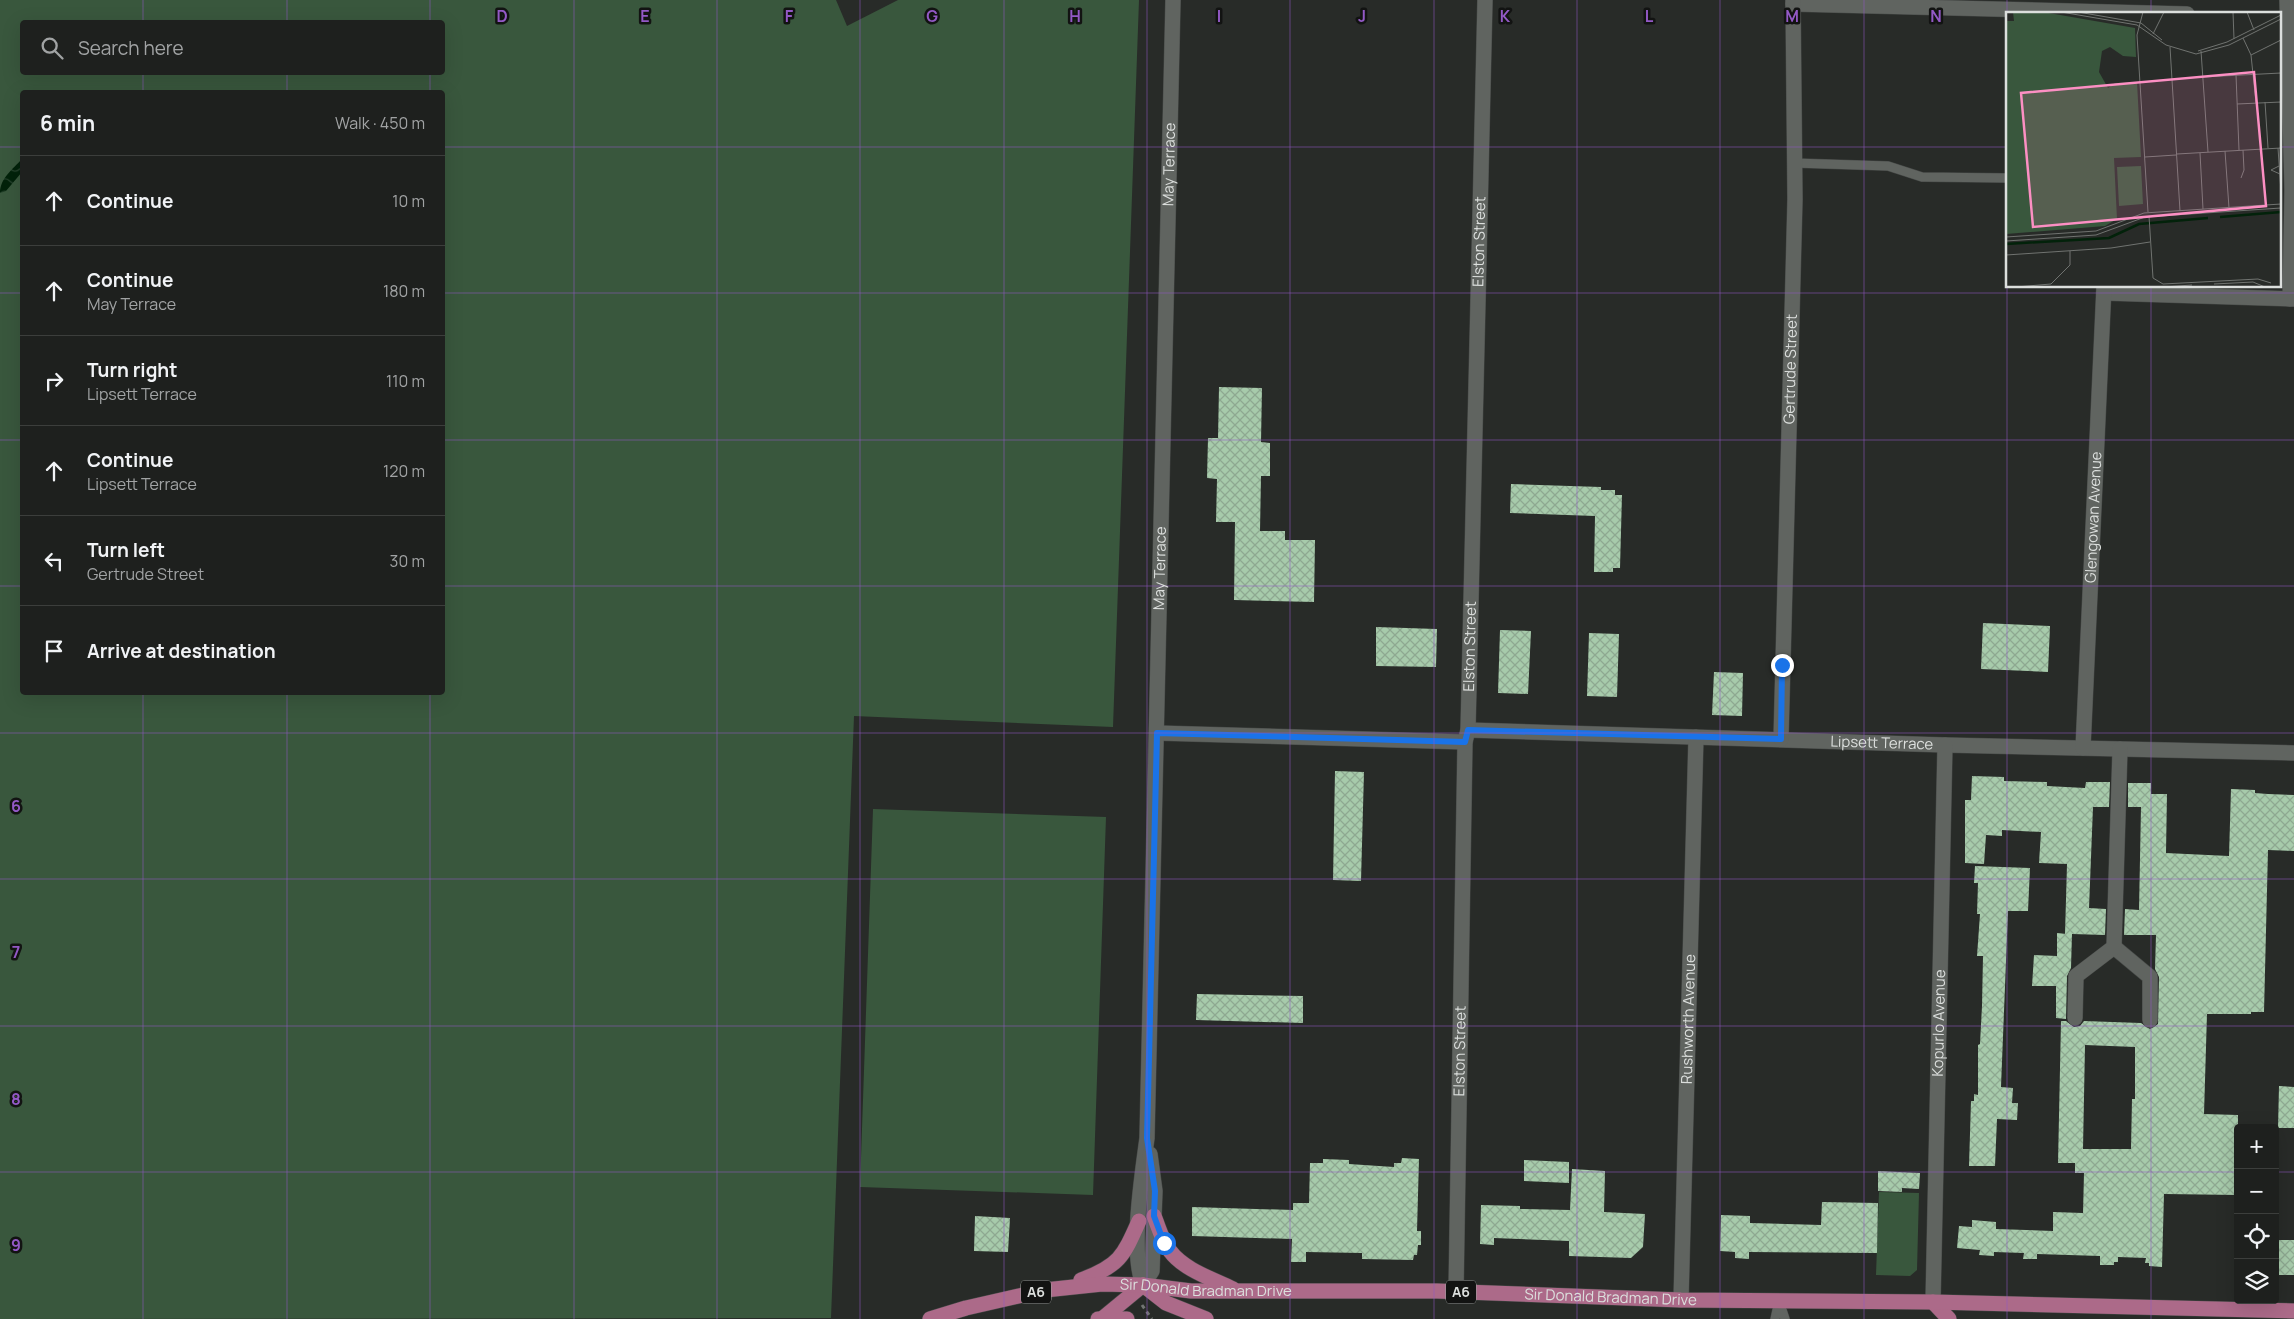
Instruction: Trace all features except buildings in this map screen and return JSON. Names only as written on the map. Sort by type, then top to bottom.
[{"type":"main road","points":[[1154,1216],[1164,1243],[1174,1256],[1186,1265],[1235,1290]]},
{"type":"main road","points":[[1056,1289],[1103,1272],[1112,1266],[1128,1246],[1139,1221]]},
{"type":"main road","name":"Sir Donald Bradman Drive","points":[[930,1319],[966,1308],[1056,1289],[1102,1284],[1143,1285],[1191,1291],[1456,1292],[1681,1300],[1933,1302],[2294,1311]]},
{"type":"main road","points":[[1103,1318],[1143,1285],[1166,1302],[1206,1319]]},
{"type":"main road","points":[[1933,1302],[1949,1319]]},
{"type":"main road","points":[[1098,1319],[1127,1319]]},
{"type":"street","name":"May Terrace","points":[[1143,1285],[1138,1270],[1139,1221],[1140,1190],[1147,1138],[1173,0]]},
{"type":"street","name":"Elston Street","points":[[1456,1292],[1485,0]]},
{"type":"street","points":[[2104,290],[2292,299],[2292,190],[2287,0]]},
{"type":"street","points":[[1792,2],[2027,12]]},
{"type":"street","name":"Gertrude Street","points":[[1781,739],[1794,163],[1792,2]]},
{"type":"street","name":"Glengowan Avenue","points":[[2083,748],[2104,290]]},
{"type":"street","name":"Lipsett Terrace","points":[[1157,733],[1696,737],[2294,753]]},
{"type":"street","name":"Rushworth Avenue","points":[[1681,1300],[1696,737]]},
{"type":"street","name":"Kopurlo Avenue","points":[[1933,1302],[1945,745]]},
{"type":"street","points":[[2114,947],[2120,749]]},
{"type":"street","points":[[2075,1018],[2076,976],[2114,947]]},
{"type":"street","points":[[2114,947],[2150,977],[2150,1020]]},
{"type":"street","name":"May Terrace","points":[[1143,1285],[1152,1271],[1155,1191],[1147,1138]]},
{"type":"lane","points":[[1794,163],[1888,166],[1922,177],[2006,178]]},
{"type":"lane","points":[[1775,1319],[1779,1301]]},
{"type":"lane","points":[[1779,1301],[1785,1319]]},
{"type":"path","points":[[1144,1309],[1152,1319]]},
{"type":"shaded area","points":[[0,0],[836,0],[847,26],[898,0],[1139,0],[1113,727],[854,716],[831,1318],[0,1319]]},
{"type":"shaded area","points":[[873,809],[1106,817],[1093,1195],[860,1187]]},
{"type":"shaded area","points":[[1879,1192],[1919,1193],[1917,1270],[1910,1276],[1876,1275]]},
{"type":"water","points":[[20,161],[20,174],[6,191],[0,193],[2,183]]},
{"type":"route","points":[[1164,1243],[1154,1216],[1155,1191],[1147,1138],[1157,733],[1465,742],[1468,730],[1781,739],[1782,665]]}]
